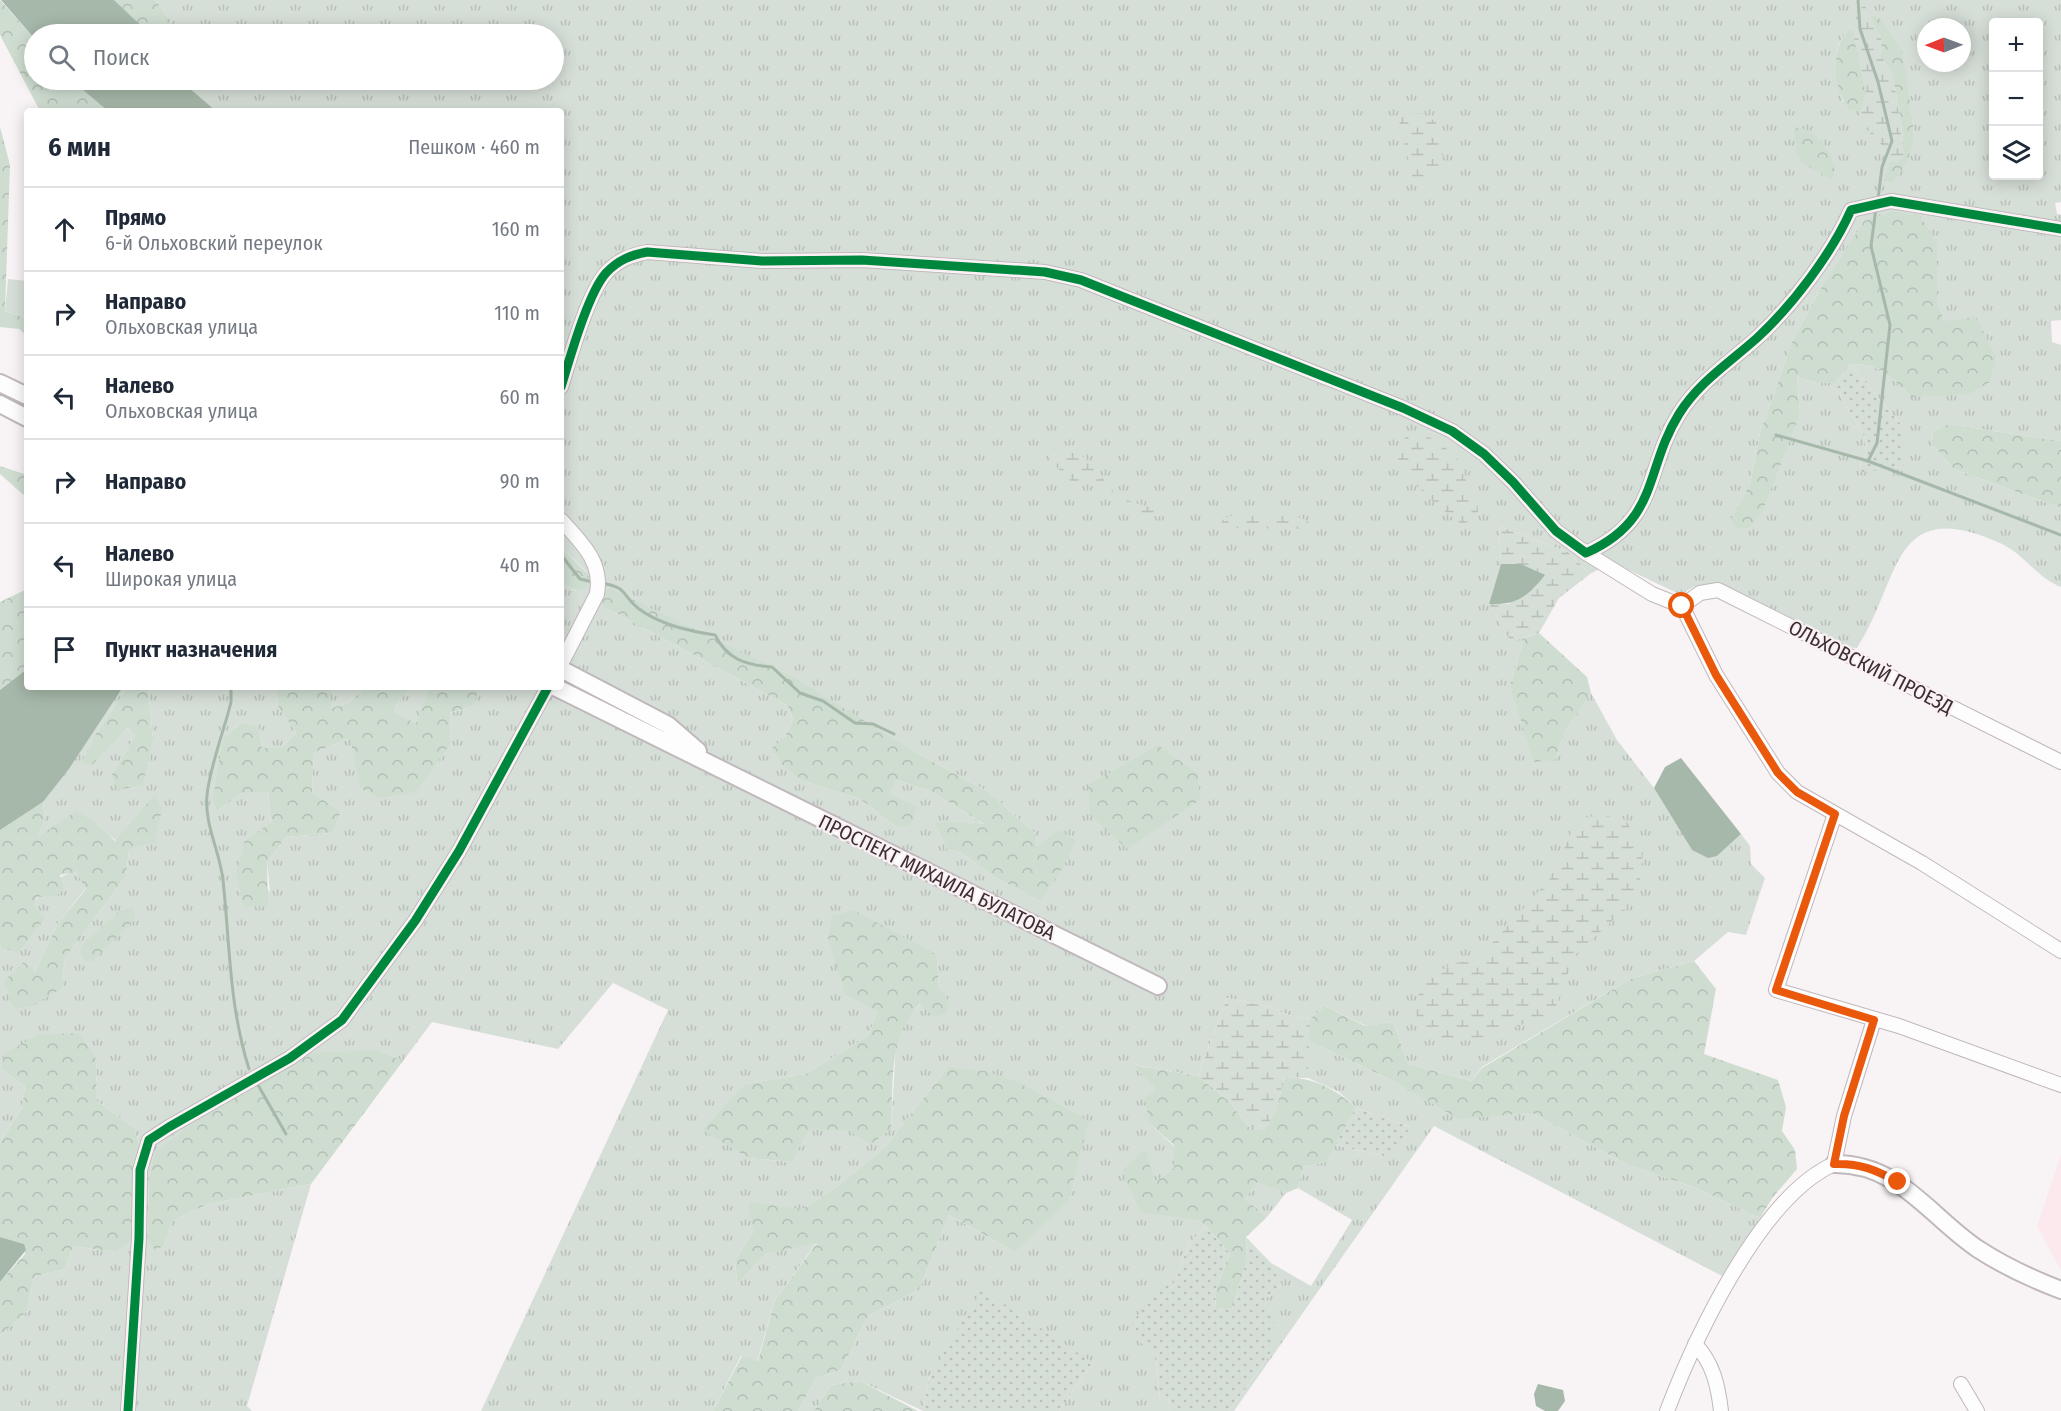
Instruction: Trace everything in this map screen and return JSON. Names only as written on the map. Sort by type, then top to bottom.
[{"type":"street","points":[[1586,553],[1602,546],[1643,506],[1666,437],[1696,390],[1773,322],[1843,228],[1851,210],[1891,201],[2061,229]]},
{"type":"street","points":[[564,379],[595,292],[605,274],[631,255],[647,252],[762,261],[862,260],[1045,272],[1081,280],[1403,408],[1452,431],[1484,454],[1513,482],[1556,531],[1586,553],[1652,594],[1682,606],[1716,675],[1778,773],[1797,792],[1923,862],[2061,951]]},
{"type":"street","points":[[0,383],[24,395]]},
{"type":"street","points":[[0,404],[24,416]]},
{"type":"street","points":[[564,523],[581,542],[598,570],[599,582],[597,594],[564,658]]},
{"type":"street","name":"ОЛЬХОВСКИЙ ПРОЕЗД","points":[[1682,606],[1700,593],[1718,590],[2061,762]]},
{"type":"street","name":"ПРОСПЕКТ МИХАИЛА БУЛАТОВА","points":[[564,671],[668,725],[717,767]]},
{"type":"street","points":[[128,1411],[139,1238],[140,1170],[149,1140],[290,1058],[342,1020],[415,921],[459,851],[546,690]]},
{"type":"street","name":"ПРОСПЕКТ МИХАИЛА БУЛАТОВА","points":[[561,690],[1158,986]]},
{"type":"street","points":[[1835,814],[1776,990],[1874,1020],[2061,1085]]},
{"type":"street","points":[[1834,1164],[1844,1116],[1874,1020]]},
{"type":"street","points":[[1667,1411],[1695,1344],[1733,1275],[1785,1202],[1811,1178],[1834,1164],[1853,1163],[1873,1168],[1898,1182],[1976,1248],[2006,1266],[2061,1290]]},
{"type":"street","points":[[1695,1344],[1705,1354],[1714,1374],[1720,1411]]},
{"type":"street","points":[[1962,1384],[1977,1411]]},
{"type":"shaded area","points":[[1,0],[114,0],[139,24],[24,24],[24,26]]},
{"type":"shaded area","points":[[83,90],[192,90],[213,108],[104,108]]},
{"type":"shaded area","points":[[1501,564],[1521,564],[1545,575],[1533,589],[1521,598],[1507,603],[1489,604]]},
{"type":"shaded area","points":[[24,671],[24,690],[121,690],[69,769],[43,802],[0,830],[0,690]]},
{"type":"shaded area","points":[[1681,758],[1741,834],[1717,856],[1708,858],[1692,850],[1654,788],[1665,767]]},
{"type":"shaded area","points":[[2061,1155],[2061,1270],[2037,1226]]},
{"type":"shaded area","points":[[0,1237],[24,1244],[26,1250],[0,1282]]},
{"type":"shaded area","points":[[1538,1384],[1563,1390],[1565,1401],[1558,1411],[1545,1411],[1536,1406],[1534,1394]]},
{"type":"green space","points":[[0,0],[24,27],[24,81],[0,35]]},
{"type":"green space","points":[[114,0],[155,0],[172,23],[139,24]]},
{"type":"green space","points":[[155,0],[2061,0],[2061,202],[2055,203],[2057,214],[2061,215],[2061,320],[2051,321],[2052,342],[2061,345],[2061,441],[1948,424],[1933,431],[1932,444],[1954,469],[2061,508],[2061,587],[2045,578],[2018,554],[2002,544],[1965,531],[1938,529],[1919,536],[1904,551],[1893,571],[1872,622],[1857,648],[1843,647],[1734,592],[1702,585],[1693,587],[1681,595],[1612,562],[1590,574],[1568,552],[1499,526],[1501,564],[1489,604],[1511,641],[1524,638],[1510,686],[1555,760],[1564,733],[1591,693],[1617,740],[1654,788],[1692,850],[1717,856],[1741,834],[1750,846],[1751,864],[1765,878],[1746,935],[1728,932],[1694,961],[1630,979],[1482,1067],[1472,1081],[1408,1064],[1393,1022],[1366,1026],[1325,1006],[1310,1019],[1291,1016],[1266,1006],[1227,998],[1198,1076],[1134,1065],[1156,1090],[1149,1123],[1174,1146],[1174,1168],[1155,1182],[1123,1170],[1140,1211],[1201,1221],[1206,1227],[1190,1242],[1172,1288],[1161,1283],[1156,1359],[1160,1399],[1168,1399],[1170,1411],[1059,1411],[1093,1363],[929,1376],[923,1411],[860,1381],[831,1385],[814,1411],[798,1411],[816,1378],[841,1370],[868,1316],[919,1290],[949,1215],[1015,1252],[948,1067],[885,1147],[834,1189],[802,1209],[754,1231],[735,1260],[737,1284],[766,1254],[817,1242],[775,1300],[757,1362],[741,1356],[713,1411],[481,1411],[668,1010],[613,983],[558,1049],[432,1022],[403,1061],[379,1050],[149,1178],[147,1241],[155,1249],[164,1246],[172,1221],[208,1204],[311,1184],[247,1406],[252,1411],[0,1411],[0,1336],[27,1311],[34,1277],[65,1269],[73,1246],[115,1252],[133,1127],[97,1101],[96,1059],[2,1070],[25,1086],[22,1108],[0,1143],[0,944],[3,948],[43,892],[64,876],[76,871],[86,888],[58,923],[35,972],[4,981],[10,991],[61,989],[65,958],[126,876],[129,849],[105,833],[36,839],[45,817],[43,802],[69,769],[121,690],[126,690],[95,735],[81,763],[91,765],[128,728],[135,736],[111,776],[153,739],[148,690],[276,690],[278,706],[296,733],[281,748],[262,748],[259,727],[242,722],[223,738],[217,811],[242,793],[268,791],[271,824],[245,840],[270,893],[267,862],[286,837],[333,833],[341,811],[312,792],[314,753],[350,738],[451,743],[450,713],[474,706],[477,690],[564,690],[564,585],[576,591],[587,572],[564,550],[564,108],[213,108],[192,90],[564,90],[564,24],[171,24]],"holes":[[[1868,17],[1884,22],[1902,54],[1913,124],[1892,183],[1903,137],[1893,74],[1881,37]],[[1852,28],[1860,75],[1843,102],[1838,83],[1837,52],[1844,34]],[[1936,278],[1937,300],[1944,321],[1911,397],[1898,383],[1877,369],[1860,364],[1850,364],[1903,427],[1861,471],[1860,459],[1866,457],[1865,438],[1840,394],[1831,387],[1835,383],[1817,383],[1797,377],[1800,414],[1731,519],[1750,484],[1760,433],[1792,342],[1819,292]],[[603,606],[913,751],[989,792],[1036,834],[1037,848],[1058,829],[1040,901],[993,876],[962,853],[947,849],[933,821],[985,825],[932,792],[896,780],[888,794],[898,828],[860,799],[803,781],[785,737],[793,719],[788,706]],[[937,955],[939,989],[908,1015],[896,1044],[891,1129],[807,1130],[791,1162],[749,1158],[746,1084],[806,1074],[869,1035],[877,1011]]]},
{"type":"green space","points":[[1865,6],[1881,37],[1882,58],[1893,74],[1904,154],[1898,162],[1890,162],[1881,144],[1858,118],[1866,94],[1852,28],[1860,7]]},
{"type":"green space","points":[[1868,16],[1875,16],[1884,22],[1903,54],[1913,124],[1913,142],[1907,163],[1892,183],[1884,180],[1890,162],[1898,162],[1903,137],[1893,74],[1882,58],[1881,37]]},
{"type":"green space","points":[[1852,28],[1866,94],[1861,110],[1850,110],[1839,91],[1837,80],[1839,44]]},
{"type":"green space","points":[[29,90],[83,90],[104,108],[38,108]]},
{"type":"green space","points":[[1421,113],[1436,122],[1444,146],[1441,172],[1422,186],[1414,184],[1399,121],[1403,114]]},
{"type":"green space","points":[[0,127],[10,165],[5,311],[24,317],[24,333],[19,329],[0,327]]},
{"type":"green space","points":[[1797,127],[1812,133],[1826,147],[1834,164],[1832,180],[1801,162],[1796,151],[1794,130]]},
{"type":"green space","points":[[1893,211],[1920,216],[1937,244],[1937,300],[1944,321],[1976,317],[1996,357],[1990,382],[1969,394],[1911,397],[1898,383],[1884,373],[1860,364],[1850,364],[1835,383],[1817,383],[1797,377],[1800,414],[1762,513],[1749,528],[1736,528],[1731,519],[1750,484],[1760,433],[1792,342],[1819,292],[1864,221]]},
{"type":"green space","points":[[8,279],[24,281],[24,317],[5,311]]},
{"type":"green space","points":[[1850,364],[1903,427],[1904,468],[1861,472],[1860,459],[1866,457],[1865,438],[1840,394],[1831,387]]},
{"type":"green space","points":[[1948,424],[2061,441],[2061,508],[1954,469],[1932,444],[1933,431]]},
{"type":"green space","points":[[1409,433],[1423,433],[1453,453],[1463,467],[1467,484],[1477,499],[1478,511],[1473,520],[1462,524],[1427,496],[1409,477],[1398,459],[1397,447]]},
{"type":"green space","points":[[1054,449],[1082,456],[1117,494],[1129,501],[1157,510],[1169,518],[1142,513],[1105,489],[1071,481],[1051,462],[1046,453]]},
{"type":"green space","points":[[0,466],[24,474],[24,495],[0,474]]},
{"type":"green space","points":[[1291,514],[1308,521],[1309,529],[1222,528],[1222,520],[1229,516]]},
{"type":"green space","points":[[1499,526],[1568,552],[1590,574],[1559,598],[1539,633],[1511,642],[1489,604],[1509,604],[1521,564],[1501,564]]},
{"type":"green space","points":[[564,550],[587,573],[588,586],[577,591],[564,584]]},
{"type":"green space","points":[[610,588],[797,679],[913,751],[989,792],[1036,834],[1037,847],[1058,829],[1076,841],[1062,869],[1040,901],[993,876],[962,853],[947,849],[933,821],[984,824],[932,792],[896,780],[889,794],[917,807],[911,825],[898,828],[860,799],[803,781],[782,765],[772,748],[785,737],[793,719],[788,706],[603,606],[601,594]]},
{"type":"green space","points":[[24,590],[24,671],[0,690],[0,602]]},
{"type":"green space","points":[[1539,633],[1587,677],[1591,693],[1564,733],[1555,760],[1534,762],[1510,686],[1524,638]]},
{"type":"green space","points":[[126,690],[148,690],[153,740],[143,785],[118,790],[111,776],[135,736],[128,728],[91,766],[81,763],[95,735]]},
{"type":"green space","points":[[276,690],[331,690],[331,708],[349,703],[362,690],[409,690],[392,710],[416,724],[428,690],[478,690],[474,706],[450,713],[451,743],[416,792],[380,798],[360,787],[350,738],[314,753],[312,792],[341,811],[333,833],[286,837],[267,862],[268,906],[244,907],[236,874],[245,840],[271,823],[268,792],[242,793],[217,811],[213,799],[223,738],[242,722],[259,727],[262,748],[281,748],[296,733],[278,706]]},
{"type":"green space","points":[[331,690],[362,690],[349,703],[331,708]]},
{"type":"green space","points":[[409,690],[428,690],[417,725],[392,710]]},
{"type":"green space","points":[[1158,745],[1198,774],[1200,800],[1127,849],[1090,815],[1088,785]]},
{"type":"green space","points":[[155,794],[162,809],[155,842],[129,849],[126,876],[65,958],[61,989],[30,1007],[14,1009],[4,981],[24,962],[35,972],[58,923],[86,889],[76,872],[60,875],[64,889],[56,896],[37,897],[34,905],[45,918],[19,952],[2,948],[0,944],[0,830],[43,802],[45,817],[37,838],[76,811],[93,821],[115,841]]},
{"type":"green space","points":[[1602,815],[1626,820],[1643,852],[1638,897],[1574,956],[1554,1012],[1498,1034],[1452,1043],[1419,1029],[1415,1006],[1423,981],[1454,963],[1477,960],[1549,880],[1578,819]]},
{"type":"green space","points":[[134,908],[135,920],[93,961],[85,961],[80,953],[82,945],[120,910]]},
{"type":"green space","points":[[854,910],[937,955],[939,989],[949,1001],[947,1013],[934,1017],[920,1004],[909,1017],[897,1046],[894,1062],[891,1129],[871,1144],[847,1130],[808,1130],[792,1162],[749,1158],[702,1130],[746,1084],[806,1074],[869,1035],[877,1011],[845,994],[828,938],[832,916]]},
{"type":"green space","points":[[1694,961],[1716,989],[1704,1054],[1778,1080],[1786,1107],[1782,1131],[1795,1150],[1797,1169],[1773,1197],[1760,1218],[1696,1188],[1626,1164],[1532,1113],[1459,1119],[1391,1080],[1307,1040],[1310,1019],[1325,1006],[1365,1026],[1393,1022],[1408,1064],[1472,1081],[1482,1068],[1630,979]]},
{"type":"green space","points":[[1227,998],[1266,1006],[1291,1016],[1310,1019],[1308,1078],[1285,1077],[1275,1112],[1264,1130],[1251,1130],[1229,1101],[1198,1076]]},
{"type":"green space","points":[[80,1033],[96,1059],[97,1101],[133,1127],[142,1156],[131,1240],[115,1252],[73,1246],[65,1269],[34,1277],[27,1311],[0,1336],[0,1282],[25,1254],[24,1244],[0,1237],[0,1143],[22,1108],[25,1086],[2,1070],[4,1054],[38,1035]]},
{"type":"green space","points":[[1307,1040],[1391,1080],[1459,1118],[1532,1113],[1626,1164],[1696,1188],[1760,1218],[1724,1277],[1434,1126],[1234,1411],[1229,1411],[1270,1355],[1264,1300],[1282,1285],[1271,1263],[1311,1286],[1352,1220],[1298,1188],[1303,1167],[1326,1162],[1335,1145],[1384,1156],[1410,1127],[1356,1108],[1339,1092],[1308,1078]]},
{"type":"green space","points":[[379,1050],[403,1061],[311,1184],[208,1204],[172,1221],[164,1246],[155,1250],[147,1241],[149,1178],[155,1152],[219,1103],[309,1053]]},
{"type":"green space","points":[[1133,1065],[1198,1076],[1229,1101],[1251,1130],[1264,1130],[1275,1112],[1285,1077],[1305,1079],[1324,1085],[1356,1108],[1326,1162],[1303,1167],[1298,1188],[1286,1193],[1257,1182],[1245,1199],[1267,1217],[1246,1237],[1247,1260],[1232,1308],[1216,1308],[1215,1291],[1230,1254],[1201,1221],[1140,1212],[1122,1171],[1145,1149],[1155,1182],[1174,1168],[1174,1145],[1149,1123],[1145,1098],[1156,1090]]},
{"type":"green space","points":[[948,1067],[985,1071],[1018,1082],[1089,1121],[1068,1201],[1015,1252],[949,1215],[919,1290],[868,1316],[841,1370],[816,1378],[798,1411],[713,1411],[742,1356],[758,1361],[775,1300],[817,1243],[766,1254],[737,1284],[735,1260],[754,1231],[748,1202],[802,1209],[834,1189],[885,1147]]},
{"type":"green space","points":[[1356,1108],[1410,1127],[1400,1145],[1384,1156],[1335,1145]]},
{"type":"green space","points":[[1257,1181],[1286,1193],[1267,1217],[1245,1199]]},
{"type":"green space","points":[[1206,1227],[1230,1254],[1215,1291],[1216,1308],[1232,1308],[1247,1260],[1246,1237],[1271,1263],[1282,1285],[1264,1300],[1275,1317],[1270,1355],[1229,1411],[1170,1411],[1168,1399],[1160,1399],[1156,1359],[1128,1329],[1161,1282],[1172,1288],[1190,1242]]},
{"type":"green space","points":[[982,1289],[1093,1363],[1059,1411],[923,1411],[929,1376]]},
{"type":"green space","points":[[860,1381],[918,1411],[814,1411],[831,1385]]},
{"type":"waterway","points":[[1858,0],[1860,29],[1878,82],[1892,141],[1882,167],[1878,199]]},
{"type":"waterway","points":[[1776,435],[1868,461],[1877,443],[1890,325],[1871,246],[1876,208]]},
{"type":"waterway","points":[[1868,461],[2061,535]]},
{"type":"waterway","points":[[564,559],[580,579],[593,582]]},
{"type":"waterway","points":[[602,583],[617,587],[639,609],[656,619],[685,629],[715,635],[731,655],[753,665],[772,667],[800,693],[823,701],[855,723],[873,724],[894,734]]},
{"type":"waterway","points":[[231,690],[231,702],[211,772],[207,806],[223,880],[237,1022],[249,1069]]},
{"type":"waterway","points":[[258,1085],[286,1134]]},
{"type":"cycle path","points":[[564,378],[580,327],[599,282],[615,265],[641,253],[762,261],[862,260],[1045,272],[1081,280],[1403,408],[1452,431],[1484,454],[1513,482],[1556,531],[1586,553],[1610,540],[1627,525],[1639,509],[1647,492],[1668,435],[1679,414],[1705,382],[1757,338],[1784,311],[1822,261],[1851,210],[1891,201],[2061,229]]},
{"type":"cycle path","points":[[128,1411],[139,1238],[140,1170],[149,1140],[290,1058],[342,1020],[415,921],[459,851],[546,690]]},
{"type":"route","points":[[1682,606],[1716,675],[1755,732],[1778,773],[1797,792],[1835,814],[1776,990],[1874,1020],[1844,1116],[1834,1154],[1834,1164],[1853,1163],[1873,1168],[1898,1182]]}]
